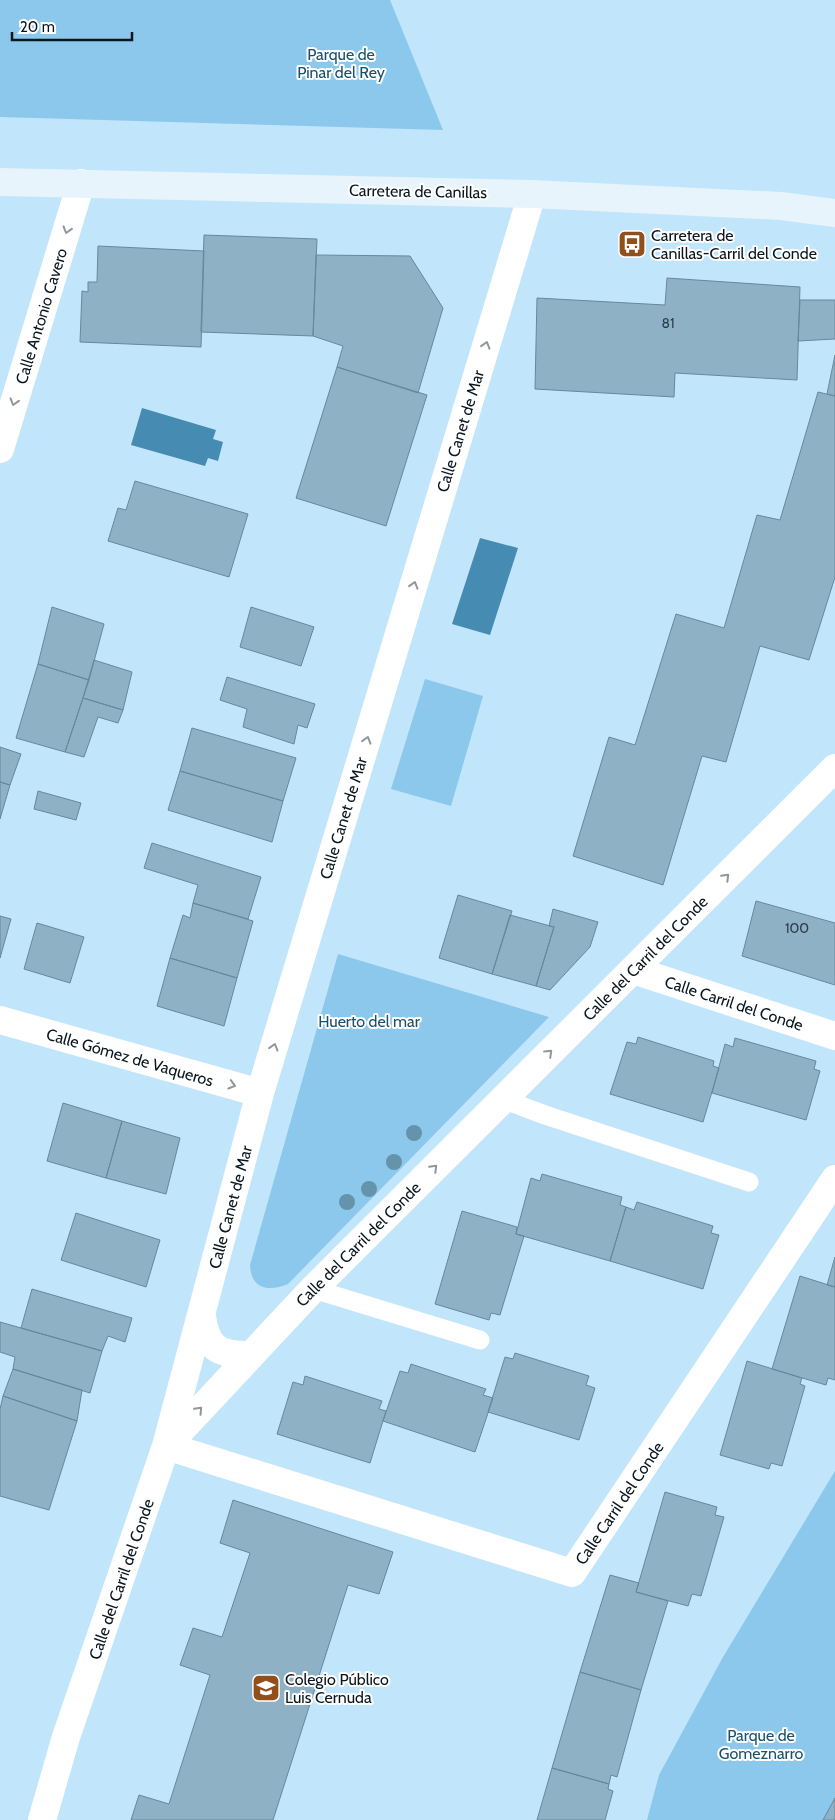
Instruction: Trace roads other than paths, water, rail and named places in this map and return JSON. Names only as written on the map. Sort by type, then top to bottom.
[{"type":"street","name":"Carretera de Canillas","points":[[0,182],[532,194],[782,206],[835,213]]},
{"type":"street","name":"Calle Antonio Cavero","points":[[0,449],[81,183]]},
{"type":"street","name":"Calle Canet de Mar","points":[[166,1446],[260,1093],[532,194]]},
{"type":"street","name":"Calle del Carril del Conde","points":[[42,1820],[66,1737],[166,1446],[313,1289],[835,768]]},
{"type":"street","name":"Calle Carril del Conde","points":[[633,970],[835,1036]]},
{"type":"street","name":"Calle Gómez de Vaqueros","points":[[0,1020],[260,1093]]},
{"type":"street","name":"Calle Carril del Conde","points":[[166,1446],[572,1573],[835,1179]]},
{"type":"street","points":[[202,1316],[204,1335],[214,1346],[231,1355],[250,1355]]},
{"type":"lane","points":[[502,1099],[545,1116],[749,1182]]},
{"type":"lane","points":[[313,1289],[480,1340]]},
{"type":"place","name":"Carretera de Canillas-Carril del Conde","points":[[632,244]]},
{"type":"place","name":"Colegio Público Luis Cernuda","points":[[266,1688]]},
{"type":"park label","name":"Parque de Pinar del Rey","points":[[341,63]]},
{"type":"park label","name":"Huerto del mar","points":[[369,1021]]},
{"type":"park label","name":"Parque de Gomeznarro","points":[[761,1744]]}]
